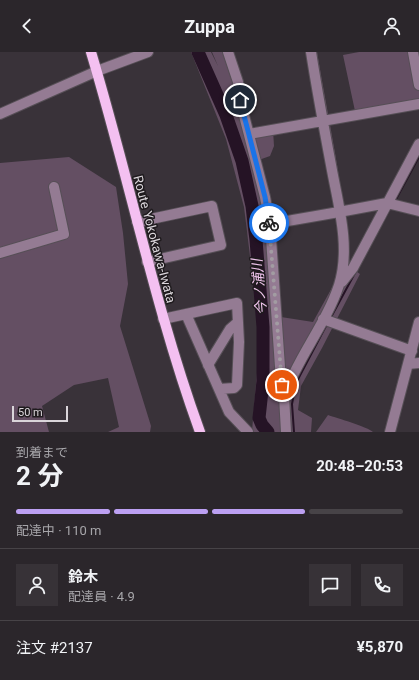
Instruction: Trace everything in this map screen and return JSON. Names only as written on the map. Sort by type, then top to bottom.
[{"type":"main road","name":"Route Yokokawa-Iwata","points":[[92,52],[163,319],[200,432]]},
{"type":"street","points":[[0,114],[97,71],[148,52]]},
{"type":"street","points":[[228,52],[238,82],[240,100],[265,197],[270,224],[286,432]]},
{"type":"street","points":[[284,396],[290,379],[332,304],[344,266],[345,249],[340,212],[310,52]]},
{"type":"street","points":[[413,52],[419,85]]},
{"type":"street","points":[[249,134],[419,104]]},
{"type":"street","points":[[339,285],[353,268],[419,144]]},
{"type":"street","points":[[0,253],[64,234],[54,187]]},
{"type":"street","points":[[270,224],[387,203],[419,211]]},
{"type":"street","points":[[137,222],[212,206],[221,245],[147,262]]},
{"type":"street","points":[[163,319],[237,303],[239,342],[237,385],[234,388],[219,389]]},
{"type":"street","points":[[186,314],[228,412],[248,432]]},
{"type":"street","points":[[323,319],[412,351]]},
{"type":"street","points":[[208,365],[230,329],[238,322]]},
{"type":"street","points":[[390,432],[419,322]]},
{"type":"street","points":[[408,364],[419,363]]},
{"type":"shaded area","points":[[191,52],[211,52],[218,66],[212,52],[228,52],[249,134],[273,130],[274,146],[270,156],[256,161],[281,317],[313,322],[334,284],[341,249],[336,210],[306,52],[317,52],[341,186],[350,267],[360,274],[301,386],[298,410],[312,418],[311,432],[252,432],[260,338],[244,207],[226,139]]},
{"type":"shaded area","points":[[359,52],[409,52],[419,90],[419,103],[355,111],[343,55]]},
{"type":"shaded area","points":[[69,157],[116,187],[123,233],[128,284],[120,326],[151,426],[150,432],[108,432],[119,427],[108,378],[74,385],[42,406],[49,432],[0,432],[0,163]]},
{"type":"shaded area","points":[[328,415],[359,425],[373,432],[316,432]]},
{"type":"waterway","name":"今ノ浦川","points":[[198,52],[226,115],[242,161],[252,206],[263,327],[263,381],[259,418],[262,425],[268,432]]},
{"type":"waterway","points":[[395,201],[419,157]]},
{"type":"waterway","points":[[383,222],[391,207]]},
{"type":"waterway","points":[[330,319],[355,273]]},
{"type":"waterway","points":[[294,432],[292,404],[296,383],[327,324]]},
{"type":"way so far","points":[[269,223],[282,385]]},
{"type":"route","points":[[240,100],[265,197],[269,223]]}]
